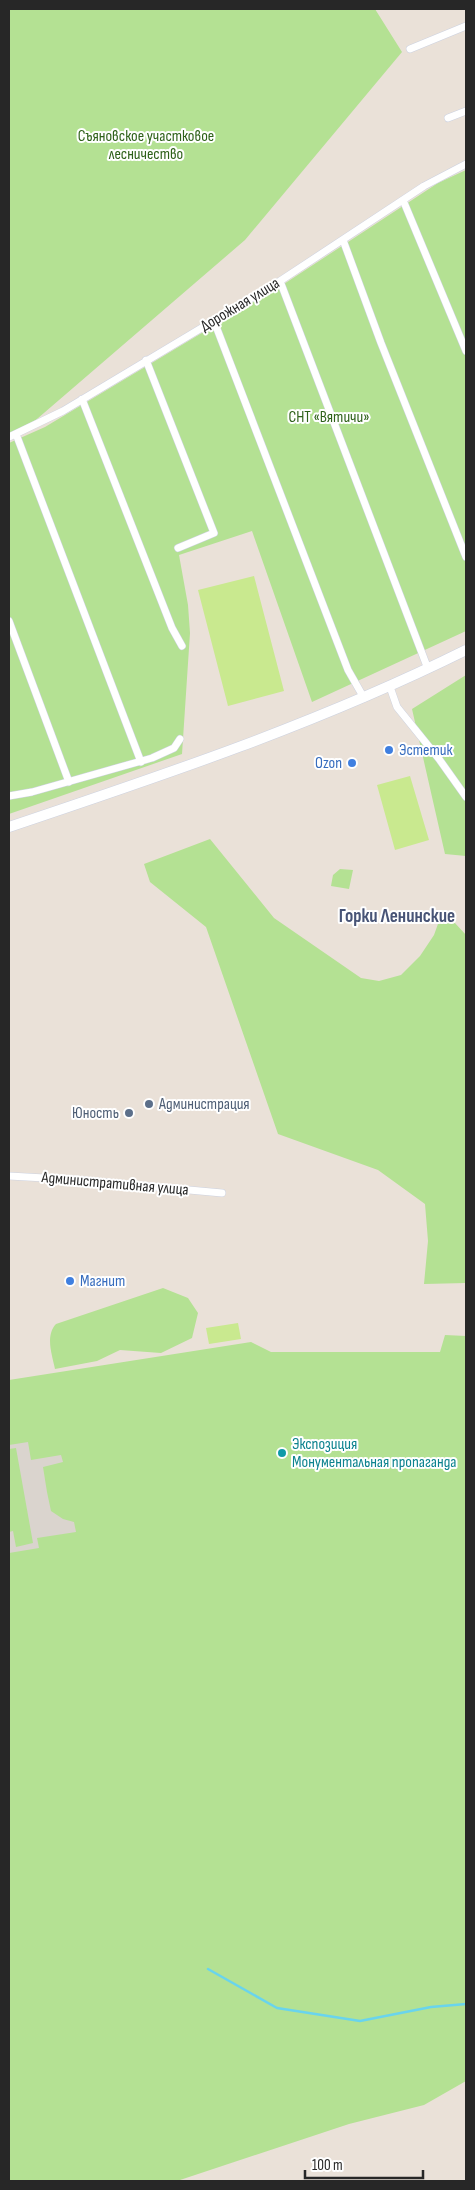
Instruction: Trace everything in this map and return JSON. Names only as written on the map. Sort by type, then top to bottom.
[{"type":"main road","points":[[9,827],[224,754],[390,687],[466,650]]},
{"type":"street","points":[[410,49],[466,26]]},
{"type":"street","points":[[448,118],[466,111]]},
{"type":"street","name":"Дорожная улица","points":[[12,435],[63,411],[214,321],[280,281],[424,186],[466,164]]},
{"type":"street","points":[[402,200],[466,351]]},
{"type":"street","points":[[343,240],[381,343],[466,557]]},
{"type":"street","points":[[280,281],[428,669]]},
{"type":"street","points":[[214,321],[348,670],[364,698]]},
{"type":"street","points":[[146,360],[214,532],[178,548]]},
{"type":"street","points":[[82,399],[172,628],[182,646]]},
{"type":"street","points":[[12,435],[141,762]]},
{"type":"street","points":[[9,622],[69,782]]},
{"type":"street","points":[[390,687],[397,707],[439,759],[466,797]]},
{"type":"street","points":[[9,796],[141,762],[174,748],[180,739]]},
{"type":"street","name":"Административная улица","points":[[9,1176],[80,1180],[222,1193]]},
{"type":"green space","name":"Съяновское участковое лесничество","points":[[9,9],[375,9],[402,52],[245,240],[30,425],[9,434]]},
{"type":"green space","name":"СНТ «Вятичи»","points":[[466,170],[466,631],[312,702],[252,531],[179,555],[188,605],[190,633],[182,754],[9,814],[9,443],[45,427],[287,282],[438,183]]},
{"type":"green space","points":[[254,576],[284,691],[228,706],[198,590]]},
{"type":"green space","points":[[466,675],[466,856],[445,854],[412,709]]},
{"type":"green space","points":[[410,776],[429,840],[395,850],[377,785]]},
{"type":"green space","points":[[210,839],[274,918],[361,978],[379,981],[401,975],[420,956],[434,935],[443,910],[466,935],[466,1283],[424,1284],[428,1241],[425,1204],[378,1170],[278,1134],[206,927],[150,882],[144,864]]},
{"type":"green space","points":[[340,869],[353,870],[349,889],[331,886],[333,875]]},
{"type":"green space","points":[[163,1288],[188,1298],[198,1313],[192,1338],[161,1353],[120,1350],[97,1361],[55,1369],[50,1340],[56,1324]]},
{"type":"green space","points":[[238,1323],[241,1339],[209,1344],[206,1328]]},
{"type":"green space","points":[[445,1335],[466,1336],[466,2081],[424,2105],[349,2124],[177,2181],[9,2181],[9,1380],[251,1342],[271,1352],[440,1352]]},
{"type":"shaded area","points":[[28,1442],[31,1460],[61,1455],[63,1462],[43,1467],[47,1492],[51,1511],[63,1519],[74,1522],[76,1532],[37,1538],[39,1548],[9,1553],[9,1532],[13,1531],[16,1547],[33,1543],[16,1448],[9,1449],[9,1445]]},
{"type":"waterway","points":[[208,1969],[277,2008],[360,2021],[431,2007],[466,2004]]},
{"type":"place","name":"Эстетик","points":[[389,750]]},
{"type":"place","name":"Ozon","points":[[352,763]]},
{"type":"place","name":"Администрация","points":[[149,1104]]},
{"type":"place","name":"Юность","points":[[129,1113]]},
{"type":"place","name":"Магнит","points":[[70,1281]]},
{"type":"place","name":"Экспозиция Монументальная пропаганда","points":[[282,1453]]},
{"type":"district","name":"Горки Ленинские","points":[[397,916]]}]
